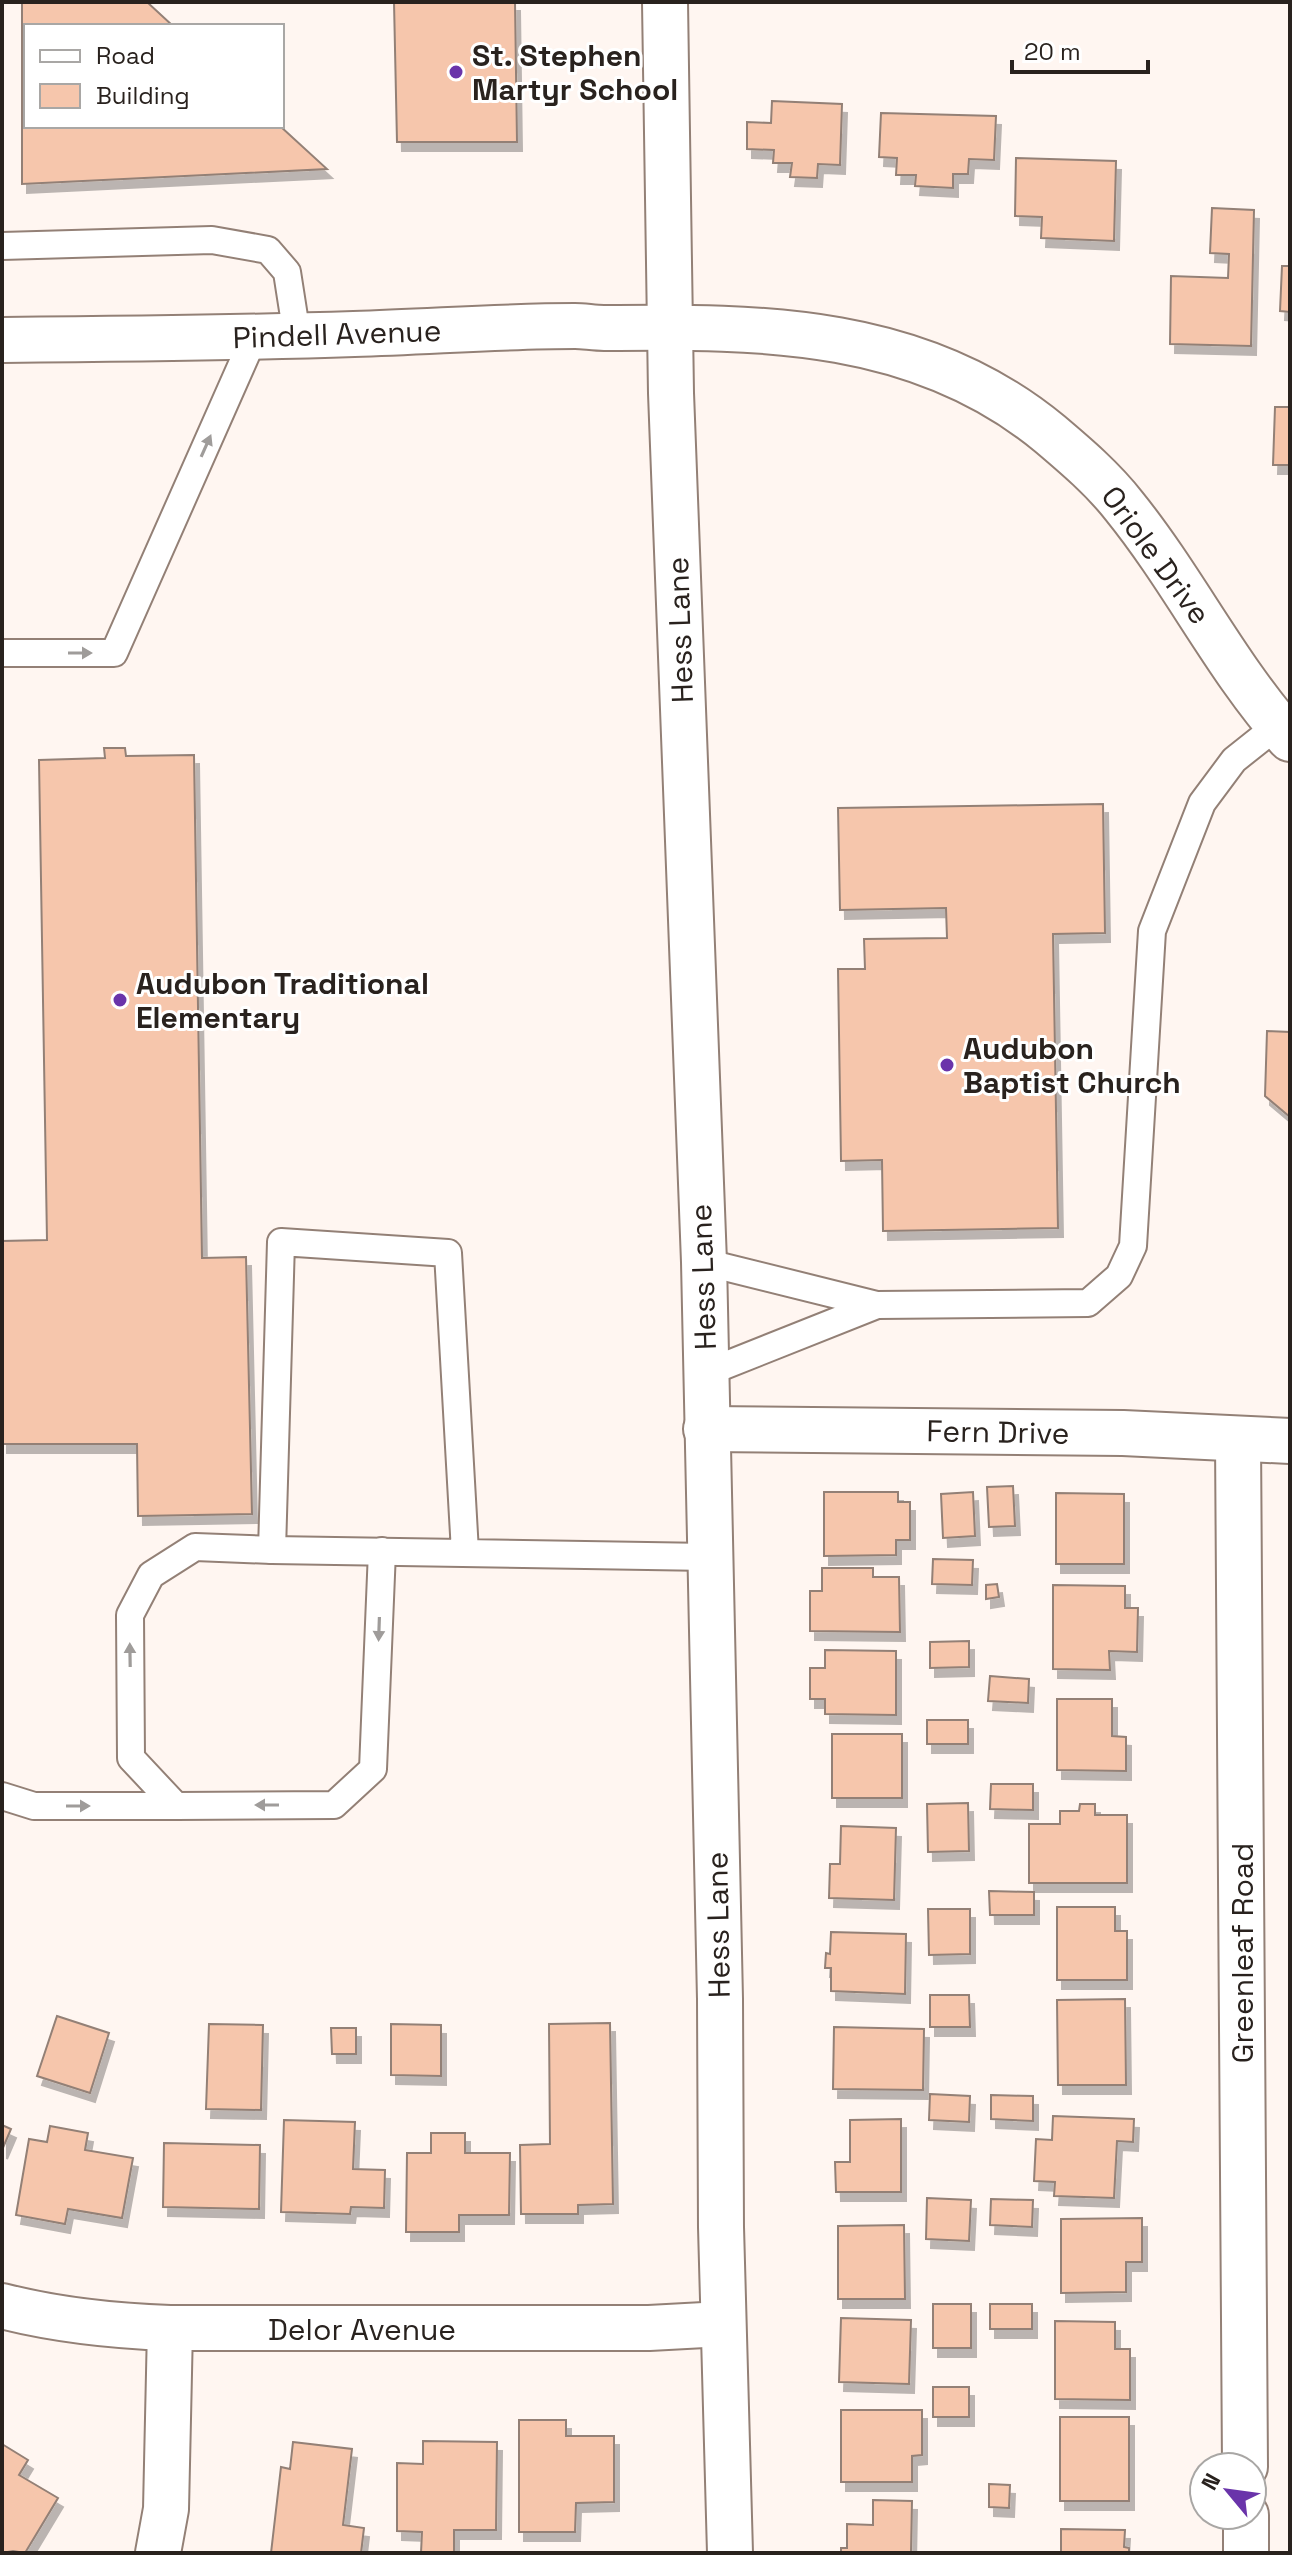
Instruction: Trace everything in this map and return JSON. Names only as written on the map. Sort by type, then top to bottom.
[{"type":"street","name":"Hess Lane","points":[[665,2],[671,393],[704,1262],[730,2553]]},
{"type":"street","name":"Pindell Avenue","points":[[2,340],[671,326]]},
{"type":"street","name":"Oriole Drive","points":[[671,326],[764,331],[847,341],[918,360],[958,375],[995,395],[1048,432],[1096,475],[1124,506],[1263,708],[1284,732]]},
{"type":"street","name":"Fern Drive","points":[[706,1429],[1123,1433],[1290,1441]]},
{"type":"street","name":"Greenleaf Road","points":[[1238,1439],[1245,2451]]},
{"type":"street","name":"Delor Avenue","points":[[2,2306],[110,2326],[170,2328],[633,2328],[723,2324]]},
{"type":"street","points":[[158,2553],[166,2509],[170,2328]]},
{"type":"street","points":[[1246,2531],[1246,2553]]},
{"type":"lane","points":[[2,246],[212,240],[268,250],[287,272],[297,336]]},
{"type":"lane","points":[[2,653],[114,653],[254,337]]},
{"type":"lane","points":[[704,1262],[877,1305],[1088,1303],[1119,1276],[1133,1246],[1152,931],[1202,803],[1234,760],[1284,732]]},
{"type":"lane","points":[[272,1550],[281,1242],[448,1253],[465,1552]]},
{"type":"lane","points":[[706,1373],[877,1305]]},
{"type":"lane","points":[[176,1806],[131,1758],[130,1615],[151,1575],[195,1547],[709,1557]]},
{"type":"lane","points":[[2,1796],[34,1806],[334,1805],[373,1769],[382,1551]]},
{"type":"building","points":[[22,2],[147,2],[171,24],[24,24],[24,128],[282,128],[327,169],[22,184]]},
{"type":"building","name":"St. Stephen Martyr School","points":[[394,2],[515,2],[517,142],[397,142]]},
{"type":"building","points":[[772,101],[842,104],[840,165],[818,164],[817,178],[790,177],[792,163],[773,163],[774,150],[747,149],[747,122],[771,123]]},
{"type":"building","points":[[881,113],[996,116],[994,160],[969,159],[968,174],[953,174],[953,188],[915,186],[916,175],[896,175],[897,158],[879,157]]},
{"type":"building","points":[[1016,158],[1116,161],[1114,241],[1041,238],[1042,217],[1015,216]]},
{"type":"building","points":[[1212,208],[1254,210],[1251,346],[1170,344],[1171,276],[1228,278],[1229,254],[1210,253]]},
{"type":"building","points":[[1282,266],[1290,266],[1290,312],[1280,311]]},
{"type":"building","points":[[1275,407],[1290,407],[1290,465],[1273,465]]},
{"type":"building","name":"Audubon Traditional Elementary","points":[[104,748],[125,748],[126,756],[194,755],[202,1258],[246,1257],[252,1514],[138,1516],[137,1444],[2,1444],[2,1241],[47,1240],[39,760],[105,758]]},
{"type":"building","name":"Audubon Baptist Church","points":[[1103,804],[1105,933],[1053,934],[1058,1228],[883,1231],[882,1160],[841,1161],[838,969],[865,969],[864,939],[947,938],[946,908],[840,910],[838,808]]},
{"type":"building","points":[[1267,1031],[1290,1032],[1290,1117],[1265,1096]]},
{"type":"building","points":[[1013,1486],[1015,1526],[989,1527],[987,1487]]},
{"type":"building","points":[[824,1492],[898,1492],[898,1502],[910,1502],[910,1540],[896,1540],[896,1555],[824,1556]]},
{"type":"building","points":[[973,1492],[975,1536],[943,1538],[941,1494]]},
{"type":"building","points":[[1056,1493],[1124,1494],[1124,1564],[1056,1564]]},
{"type":"building","points":[[933,1559],[973,1560],[972,1585],[932,1584]]},
{"type":"building","points":[[822,1568],[873,1568],[873,1577],[899,1577],[900,1632],[810,1631],[810,1591],[822,1591]]},
{"type":"building","points":[[997,1584],[999,1597],[986,1599],[986,1585]]},
{"type":"building","points":[[1053,1585],[1125,1586],[1125,1608],[1138,1608],[1137,1652],[1109,1651],[1110,1670],[1053,1669]]},
{"type":"building","points":[[969,1641],[969,1667],[930,1668],[930,1642]]},
{"type":"building","points":[[825,1650],[896,1651],[896,1715],[825,1714],[825,1699],[810,1699],[810,1668],[825,1668]]},
{"type":"building","points":[[990,1676],[1029,1679],[1028,1703],[988,1701]]},
{"type":"building","points":[[1057,1699],[1112,1699],[1112,1736],[1126,1737],[1126,1771],[1057,1770]]},
{"type":"building","points":[[927,1720],[968,1720],[968,1744],[927,1744]]},
{"type":"building","points":[[832,1734],[902,1734],[902,1798],[832,1798]]},
{"type":"building","points":[[991,1784],[1033,1784],[1033,1810],[990,1809]]},
{"type":"building","points":[[968,1803],[969,1851],[928,1852],[927,1804]]},
{"type":"building","points":[[1080,1804],[1095,1804],[1095,1815],[1127,1815],[1127,1883],[1029,1883],[1029,1824],[1060,1824],[1060,1811],[1079,1811]]},
{"type":"building","points":[[841,1826],[896,1828],[894,1900],[829,1898],[830,1864],[840,1864]]},
{"type":"building","points":[[989,1891],[1034,1892],[1034,1915],[990,1915]]},
{"type":"building","points":[[1057,1907],[1115,1907],[1115,1931],[1127,1931],[1127,1980],[1057,1980]]},
{"type":"building","points":[[928,1909],[970,1909],[970,1954],[929,1955]]},
{"type":"building","points":[[831,1932],[906,1934],[905,1994],[831,1991],[831,1968],[825,1968],[826,1953],[830,1954]]},
{"type":"building","points":[[930,1995],[969,1995],[970,2027],[930,2027]]},
{"type":"building","points":[[1125,1999],[1126,2085],[1058,2085],[1057,2000]]},
{"type":"building","points":[[57,2016],[109,2033],[90,2093],[37,2076]]},
{"type":"building","points":[[610,2023],[613,2204],[578,2205],[578,2214],[521,2214],[520,2145],[550,2144],[549,2024]]},
{"type":"building","points":[[209,2024],[263,2025],[261,2110],[206,2109]]},
{"type":"building","points":[[391,2024],[441,2025],[441,2076],[391,2075]]},
{"type":"building","points":[[834,2027],[924,2029],[923,2090],[833,2089]]},
{"type":"building","points":[[331,2028],[356,2028],[356,2054],[332,2054]]},
{"type":"building","points":[[930,2094],[970,2096],[969,2122],[929,2120]]},
{"type":"building","points":[[991,2095],[1033,2096],[1033,2121],[991,2119]]},
{"type":"building","points":[[1053,2116],[1134,2119],[1133,2142],[1117,2141],[1114,2198],[1054,2196],[1055,2182],[1034,2181],[1036,2139],[1052,2140]]},
{"type":"building","points":[[901,2119],[901,2192],[836,2192],[835,2162],[850,2162],[850,2120]]},
{"type":"building","points":[[284,2120],[355,2122],[353,2169],[385,2170],[384,2208],[351,2207],[350,2214],[281,2212]]},
{"type":"building","points":[[2,2125],[11,2129],[2,2150]]},
{"type":"building","points":[[50,2126],[88,2133],[85,2150],[133,2158],[122,2218],[68,2209],[65,2224],[16,2215],[29,2139],[47,2142]]},
{"type":"building","points":[[431,2133],[465,2133],[465,2153],[510,2153],[509,2215],[459,2215],[459,2232],[406,2232],[407,2153],[431,2153]]},
{"type":"building","points":[[164,2143],[260,2145],[259,2209],[163,2207]]},
{"type":"building","points":[[927,2198],[971,2200],[969,2241],[926,2239]]},
{"type":"building","points":[[991,2199],[1033,2200],[1032,2227],[990,2225]]},
{"type":"building","points":[[1142,2218],[1142,2262],[1126,2262],[1126,2292],[1061,2293],[1061,2219]]},
{"type":"building","points":[[904,2225],[905,2299],[838,2299],[838,2226]]},
{"type":"building","points":[[933,2304],[971,2304],[971,2348],[933,2348]]},
{"type":"building","points":[[990,2304],[1032,2304],[1032,2329],[990,2329]]},
{"type":"building","points":[[841,2318],[911,2320],[909,2384],[839,2382]]},
{"type":"building","points":[[1055,2321],[1115,2322],[1115,2349],[1130,2349],[1130,2400],[1055,2399]]},
{"type":"building","points":[[933,2387],[969,2387],[969,2417],[933,2417]]},
{"type":"building","points":[[841,2410],[922,2410],[922,2455],[912,2456],[912,2482],[841,2482]]},
{"type":"building","points":[[1060,2417],[1129,2417],[1129,2501],[1060,2501]]},
{"type":"building","points":[[519,2420],[566,2420],[566,2436],[614,2436],[614,2502],[576,2503],[575,2532],[519,2532]]},
{"type":"building","points":[[423,2441],[497,2442],[496,2530],[454,2530],[454,2553],[421,2553],[422,2532],[397,2531],[397,2463],[423,2464]]},
{"type":"building","points":[[293,2442],[352,2449],[343,2525],[364,2528],[361,2553],[271,2553],[281,2467],[290,2469]]},
{"type":"building","points":[[2,2444],[28,2460],[19,2475],[58,2498],[25,2553],[2,2553]]},
{"type":"building","points":[[989,2484],[1010,2485],[1009,2508],[989,2507]]},
{"type":"building","points":[[873,2500],[912,2501],[911,2553],[841,2553],[841,2548],[847,2548],[847,2524],[873,2525]]},
{"type":"building","points":[[1061,2529],[1125,2530],[1124,2547],[1129,2548],[1129,2553],[1061,2553]]},
{"type":"place","name":"St. Stephen Martyr School","points":[[456,72]]},
{"type":"place","name":"Audubon Traditional Elementary","points":[[120,1000]]},
{"type":"place","name":"Audubon Baptist Church","points":[[947,1065]]}]
